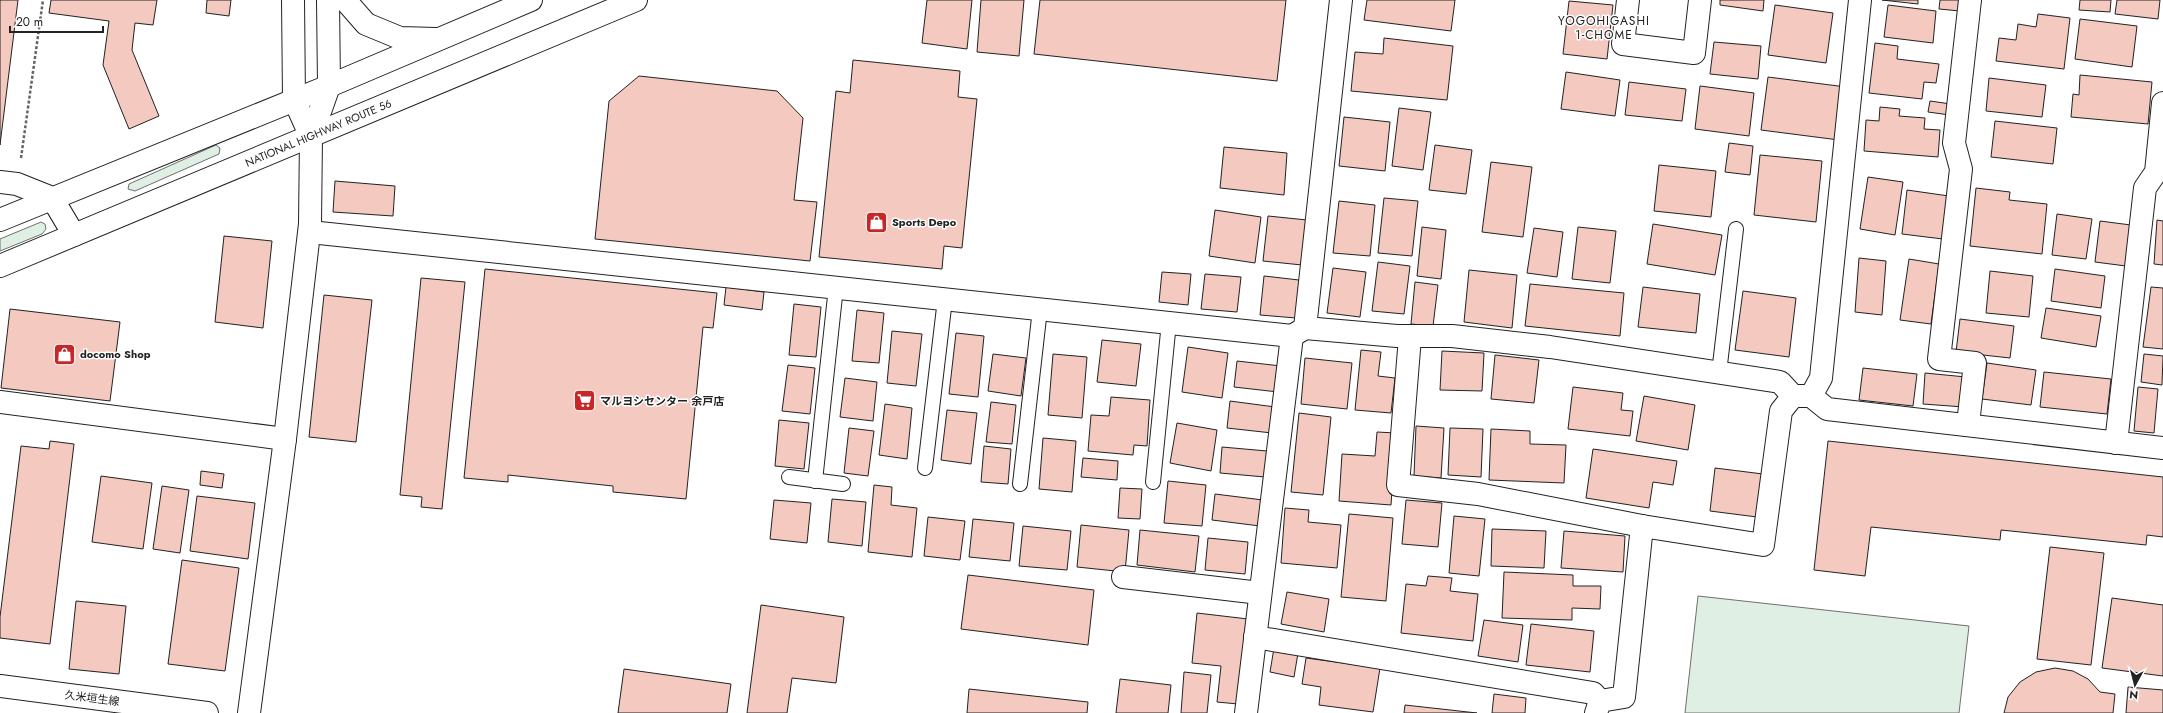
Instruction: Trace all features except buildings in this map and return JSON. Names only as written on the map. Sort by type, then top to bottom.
[{"type":"main road","points":[[293,0],[294,99],[311,137]]},
{"type":"main road","points":[[249,713],[285,439],[310,232],[311,137],[329,86],[328,0]]},
{"type":"main road","points":[[345,0],[366,24],[400,38],[436,40]]},
{"type":"main road","points":[[0,220],[329,86],[531,0]]},
{"type":"main road","name":"NATIONAL HIGHWAY ROUTE 56","points":[[0,266],[636,0]]},
{"type":"main road","points":[[1246,713],[1260,593],[1298,332],[1341,0]]},
{"type":"main road","points":[[1628,0],[1623,44],[1694,53],[1700,0]]},
{"type":"main road","points":[[1410,336],[1398,485],[1478,494],[1642,526],[1763,545],[1781,411],[1802,396],[1821,378],[1860,0]]},
{"type":"main road","points":[[1968,424],[1975,363],[1939,359],[1961,169],[1954,143],[1970,0]]},
{"type":"main road","points":[[2116,442],[2145,188],[2156,172],[2163,103]]},
{"type":"main road","points":[[9,183],[52,198],[74,235]]},
{"type":"main road","points":[[310,232],[1169,322],[1298,332],[1452,336],[1550,347],[1780,382],[1827,409],[2116,442],[2162,441]]},
{"type":"main road","points":[[0,402],[285,439]]},
{"type":"main road","points":[[1255,637],[1593,693],[1598,707],[1624,697],[1642,526]]},
{"type":"main road","points":[[1123,577],[1260,593]]},
{"type":"main road","name":"久米垣生線","points":[[0,686],[149,709],[207,713]]},
{"type":"lane","points":[[1720,373],[1736,229]]},
{"type":"lane","points":[[815,480],[836,287]]},
{"type":"lane","points":[[925,468],[945,299]]},
{"type":"lane","points":[[1020,484],[1040,309]]},
{"type":"lane","points":[[1152,482],[1169,322]]},
{"type":"lane","points":[[790,477],[844,484]]},
{"type":"path","points":[[9,183],[43,0]]},
{"type":"green space","points":[[216,145],[220,148],[219,154],[135,191],[128,189],[129,184]]},
{"type":"green space","points":[[41,222],[45,224],[46,229],[42,234],[0,251],[0,239]]},
{"type":"green space","points":[[1698,596],[1969,626],[1959,713],[1685,713]]},
{"type":"place","name":"Sports Depo","points":[[877,222]]},
{"type":"place","name":"docomo Shop","points":[[65,354]]},
{"type":"place","name":"マルヨシセンター 余戸店","points":[[584,401]]},
{"type":"district","name":"YOGOHIGASHI 1-CHOME","points":[[1604,28]]}]
